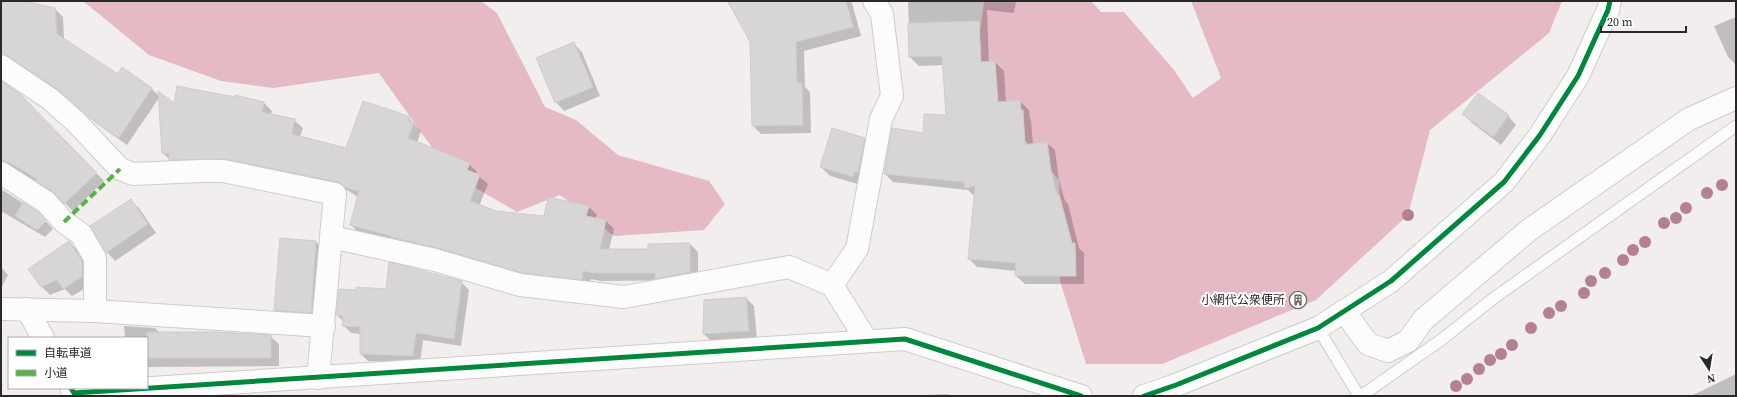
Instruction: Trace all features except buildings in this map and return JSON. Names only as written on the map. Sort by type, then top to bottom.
[{"type":"street","points":[[832,285],[857,249],[881,119],[892,96],[882,14],[874,1]]},
{"type":"street","points":[[1144,396],[1176,385],[1318,328],[1391,281],[1504,182],[1540,135],[1578,76],[1608,10],[1610,1]]},
{"type":"street","points":[[1,66],[50,99],[76,122],[120,169],[133,174],[223,171],[335,194],[318,378]]},
{"type":"street","points":[[1344,311],[1368,344],[1388,351],[1408,341],[1423,320],[1529,230],[1689,119],[1736,98]]},
{"type":"street","points":[[1,173],[46,202],[64,222],[81,234],[95,258],[95,310]]},
{"type":"street","points":[[332,236],[435,260],[520,285],[624,297],[789,267],[832,285],[867,341]]},
{"type":"street","points":[[1,309],[95,310],[324,326]]},
{"type":"street","points":[[27,309],[42,337]]},
{"type":"street","points":[[148,388],[905,339],[1081,396]]},
{"type":"street","points":[[72,389],[74,393],[139,389]]},
{"type":"lane","points":[[1318,328],[1360,396],[1441,340],[1494,298],[1736,126]]},
{"type":"shaded area","points":[[83,1],[481,1],[497,13],[545,107],[576,120],[618,155],[709,181],[725,204],[704,230],[614,236],[560,195],[517,212],[450,173],[379,73],[273,88],[221,81],[149,55]]},
{"type":"shaded area","points":[[984,1],[1091,1],[1101,12],[1124,12],[1174,70],[1193,98],[1221,78],[1191,1],[1562,1],[1549,33],[1430,130],[1408,215],[1316,300],[1162,364],[1086,364],[1060,281],[1059,180],[974,80]]},
{"type":"marked path","points":[[64,222],[120,169]]},
{"type":"cycle path","points":[[1144,396],[1176,385],[1318,328],[1391,281],[1504,182],[1540,135],[1578,76],[1608,10],[1610,1]]},
{"type":"cycle path","points":[[148,388],[905,339],[1081,396]]},
{"type":"cycle path","points":[[72,389],[74,393],[136,389]]},
{"type":"place","name":"小網代公衆便所","points":[[1298,300]]}]
